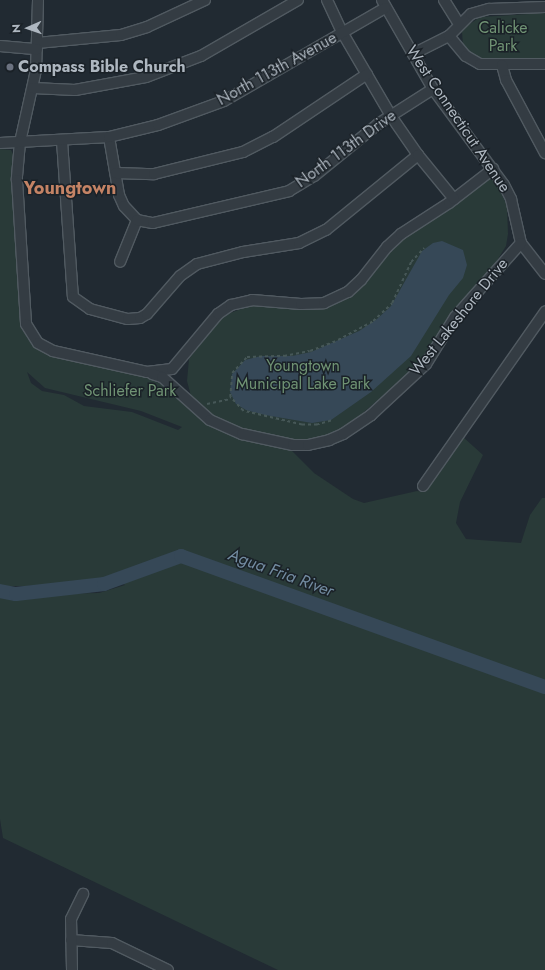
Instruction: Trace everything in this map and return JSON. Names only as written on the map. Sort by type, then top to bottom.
[{"type":"street","points":[[38,0],[37,46],[33,88],[20,142],[17,180],[26,321],[28,330],[38,343],[64,354],[147,372],[172,368],[218,314],[241,302],[324,303],[348,292],[361,280],[387,247],[493,169]]},
{"type":"street","points":[[0,46],[37,46],[121,35],[147,27],[205,0]]},
{"type":"street","points":[[33,88],[75,90],[146,77],[201,56],[298,0]]},
{"type":"street","points":[[327,0],[342,32],[391,116],[418,155],[454,199]]},
{"type":"street","points":[[444,0],[459,24]]},
{"type":"street","name":"North 113th Avenue","points":[[0,142],[62,141],[109,137],[158,125],[224,101],[342,32],[383,4]]},
{"type":"street","name":"West Connecticut Avenue","points":[[383,4],[433,88],[493,169],[511,199],[521,242]]},
{"type":"street","points":[[413,54],[449,36],[459,24],[471,14],[488,5],[538,5]]},
{"type":"street","points":[[449,36],[474,61],[480,64],[545,64]]},
{"type":"street","points":[[502,65],[506,80],[545,153]]},
{"type":"street","points":[[116,174],[154,174],[243,152],[273,136],[367,74]]},
{"type":"street","name":"North 113th Drive","points":[[137,220],[153,223],[289,191],[314,176],[391,116],[433,88]]},
{"type":"street","points":[[109,137],[124,206],[137,220],[120,262]]},
{"type":"street","points":[[62,141],[73,297],[90,309],[128,319],[140,318],[147,314],[180,276],[197,264],[243,252],[299,244],[326,230],[418,155]]},
{"type":"street","points":[[521,242],[545,274]]},
{"type":"street","name":"West Lakeshore Drive","points":[[147,372],[162,377],[210,420],[242,434],[293,445],[308,445],[329,440],[344,434],[371,415],[426,364],[455,317],[521,242]]},
{"type":"street","points":[[423,486],[545,312]]},
{"type":"street","points":[[72,970],[71,919],[83,894]]},
{"type":"street","points":[[71,940],[112,942],[168,970]]},
{"type":"path","points":[[331,421],[310,425],[263,417],[243,411],[230,399],[228,388],[232,374],[247,357],[284,356],[310,351],[351,334],[377,318],[392,303],[411,262],[424,248]]},
{"type":"path","points":[[205,405],[230,399]]},
{"type":"green space","name":"Calicke Park","points":[[545,13],[545,58],[482,59],[468,52],[463,45],[462,32],[467,26],[480,17]]},
{"type":"green space","name":"Schliefer Park","points":[[0,149],[11,150],[13,154],[22,322],[27,338],[40,350],[51,355],[145,377],[161,384],[218,430],[244,440],[291,450],[314,473],[353,499],[364,503],[417,491],[424,492],[463,437],[483,455],[460,502],[456,523],[466,539],[521,543],[530,515],[542,498],[545,498],[545,970],[278,970],[3,838],[0,819],[0,595],[99,593],[125,585],[114,579],[27,586],[0,586]],"holes":[[[27,372],[45,388],[141,411],[182,427],[178,430],[132,412],[84,406],[64,395],[42,391],[31,383]]]},
{"type":"green space","name":"Youngtown Municipal Lake Park","points":[[489,178],[495,179],[507,206],[508,234],[506,246],[493,267],[458,305],[436,342],[420,363],[348,426],[329,436],[296,442],[248,431],[221,422],[191,396],[187,381],[189,359],[216,324],[228,314],[251,305],[313,309],[325,307],[346,298],[400,240]]},
{"type":"water","points":[[442,241],[463,250],[467,265],[463,278],[449,295],[411,356],[371,392],[331,420],[312,423],[265,415],[246,410],[236,404],[230,392],[232,374],[245,360],[261,356],[292,356],[311,352],[359,331],[377,319],[391,306],[422,251],[433,243]]},
{"type":"waterway","name":"Agua Fria River","points":[[0,591],[16,594],[104,584],[181,556],[545,687]]},
{"type":"place","name":"Compass Bible Church","points":[[10,67]]},
{"type":"district","name":"Youngtown","points":[[70,188]]}]
